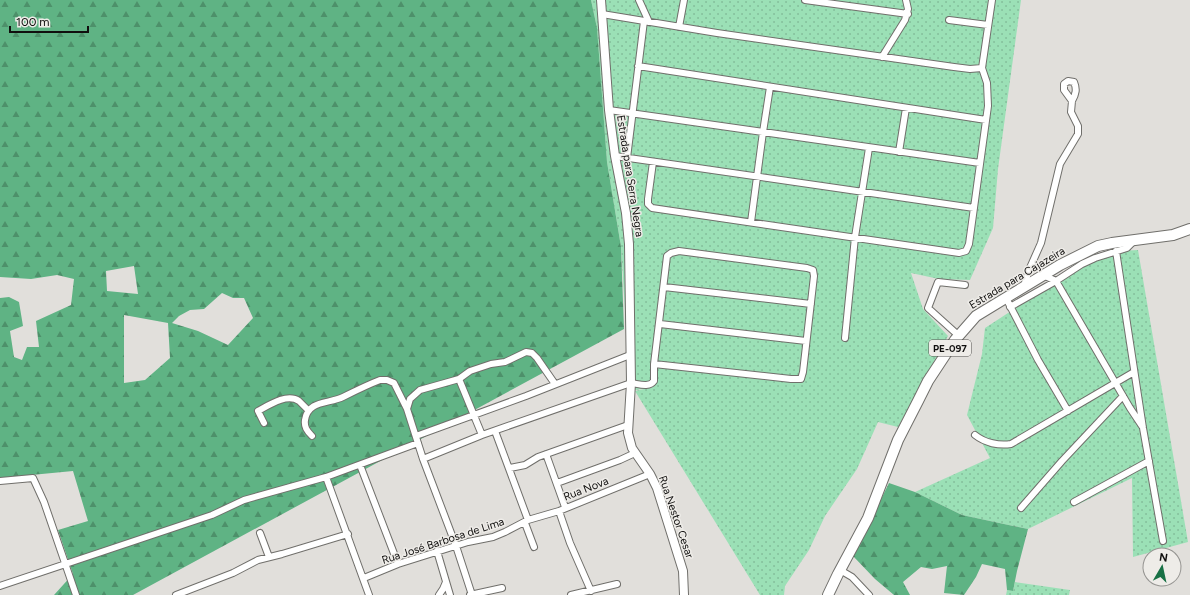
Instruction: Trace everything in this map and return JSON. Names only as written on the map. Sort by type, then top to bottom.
[{"type":"main road","name":"Estrada para Cajazeira","points":[[828,595],[868,518],[888,464],[908,418],[928,381],[958,335],[976,316],[1056,266],[1098,246],[1112,242],[1173,235],[1190,229]]},
{"type":"street","name":"Estrada para Serra Negra","points":[[601,0],[609,110],[615,156],[626,213],[629,244],[630,355]]},
{"type":"street","points":[[627,158],[638,66],[646,22],[639,0]]},
{"type":"street","points":[[679,27],[684,0]]},
{"type":"street","points":[[805,0],[908,14]]},
{"type":"street","points":[[882,57],[906,20],[908,14],[906,0]]},
{"type":"street","points":[[653,162],[648,199],[650,206],[964,252],[968,249],[969,244],[988,106],[988,83],[982,68],[992,0]]},
{"type":"street","points":[[602,14],[717,33],[882,57],[962,68],[982,68]]},
{"type":"street","points":[[949,20],[988,25]]},
{"type":"street","points":[[638,66],[986,120]]},
{"type":"street","points":[[751,222],[770,86]]},
{"type":"street","points":[[1024,286],[1040,243],[1060,164],[1078,134],[1078,126],[1071,112],[1072,101]]},
{"type":"street","points":[[898,152],[906,108]]},
{"type":"street","points":[[609,110],[980,163]]},
{"type":"street","points":[[845,338],[855,237],[869,148]]},
{"type":"street","points":[[615,156],[974,208]]},
{"type":"street","points":[[1010,307],[1056,282],[1082,264],[1095,258],[1127,248],[1135,240]]},
{"type":"street","points":[[423,459],[482,435],[631,383],[649,385],[653,383],[654,364],[667,256],[671,253],[679,251],[811,269],[814,272],[804,372],[801,379],[654,364]]},
{"type":"street","points":[[1116,251],[1143,428],[1163,541]]},
{"type":"street","points":[[1056,266],[1056,282],[1143,428]]},
{"type":"street","points":[[1043,275],[1056,282]]},
{"type":"street","points":[[958,335],[928,308],[938,282],[965,286]]},
{"type":"street","points":[[664,287],[811,304]]},
{"type":"street","points":[[1006,298],[1038,360],[1068,411]]},
{"type":"street","points":[[660,324],[806,341]]},
{"type":"street","points":[[407,409],[410,399],[416,393],[459,379],[470,371],[491,364],[505,362],[522,353],[530,352],[537,358],[555,384]]},
{"type":"street","points":[[416,436],[630,355]]},
{"type":"street","name":"Rua Nestor Cesar","points":[[630,355],[631,383],[628,425],[629,440],[635,453],[650,474],[661,499],[683,571],[684,595]]},
{"type":"street","points":[[975,435],[980,439],[996,444],[1011,444],[1134,372]]},
{"type":"street","points":[[459,379],[482,435]]},
{"type":"street","points":[[312,436],[305,425],[305,418],[308,410],[314,405],[338,399],[384,380],[394,383],[407,409],[423,459],[456,546],[471,595],[502,588]]},
{"type":"street","points":[[1021,508],[1062,461],[1123,396]]},
{"type":"street","points":[[264,423],[258,411],[271,404],[286,399],[294,399],[308,410]]},
{"type":"street","points":[[510,468],[526,465],[538,457],[628,425]]},
{"type":"street","points":[[495,431],[510,468],[534,547]]},
{"type":"street","points":[[0,586],[212,514],[244,500],[326,477],[418,443]]},
{"type":"street","points":[[557,483],[613,463],[635,453]]},
{"type":"street","points":[[546,454],[565,507]]},
{"type":"street","points":[[1074,502],[1149,460]]},
{"type":"street","points":[[360,465],[398,564]]},
{"type":"street","name":"Rua Nova","points":[[526,522],[559,511],[565,507],[650,474]]},
{"type":"street","points":[[326,477],[369,595]]},
{"type":"street","points":[[0,481],[33,478],[44,502],[64,565],[76,595]]},
{"type":"street","points":[[559,511],[591,591]]},
{"type":"street","name":"Rua José Barbosa de Lima","points":[[364,578],[398,564],[438,551],[468,542],[493,537],[526,522]]},
{"type":"street","points":[[260,533],[269,557]]},
{"type":"street","points":[[176,595],[233,572],[258,560],[348,534]]},
{"type":"street","points":[[438,551],[450,595]]},
{"type":"street","points":[[840,570],[852,577],[869,595]]},
{"type":"street","points":[[434,595],[440,595],[446,582]]},
{"type":"street","points":[[571,595],[591,591],[603,592],[617,584]]},
{"type":"green space","points":[[0,0],[591,0],[597,28],[607,162],[621,247],[624,329],[133,595],[54,595],[73,574],[58,530],[88,521],[73,471],[0,478],[0,298],[9,297],[19,302],[23,326],[10,331],[14,357],[22,360],[27,347],[39,347],[36,321],[71,305],[74,279],[57,275],[31,279],[0,277]],"holes":[[[134,266],[138,294],[107,291],[106,271]],[[222,293],[233,298],[244,298],[253,318],[228,345],[198,331],[172,323],[179,316],[190,310],[204,309]],[[124,315],[168,323],[170,358],[145,380],[124,383]]]},
{"type":"green space","points":[[591,0],[1021,0],[998,169],[993,228],[970,280],[939,279],[911,273],[923,309],[948,336],[898,427],[878,422],[857,469],[825,516],[809,550],[785,586],[784,595],[760,595],[635,391],[653,387],[630,391],[621,247],[607,162],[597,28]]},
{"type":"green space","points":[[1138,250],[1188,542],[1170,547],[1142,547],[1142,555],[1133,557],[1132,478],[1028,529],[962,515],[915,492],[990,458],[967,415],[982,354],[985,328],[1102,252]]},
{"type":"green space","points":[[889,483],[915,492],[962,515],[1028,529],[1013,591],[1007,590],[1005,569],[982,564],[976,577],[964,595],[944,593],[947,566],[932,569],[921,567],[903,582],[910,595],[894,595],[875,579],[853,556]]},
{"type":"green space","points":[[1015,582],[1070,590],[1069,595],[1006,595],[1007,590],[1013,591]]}]
